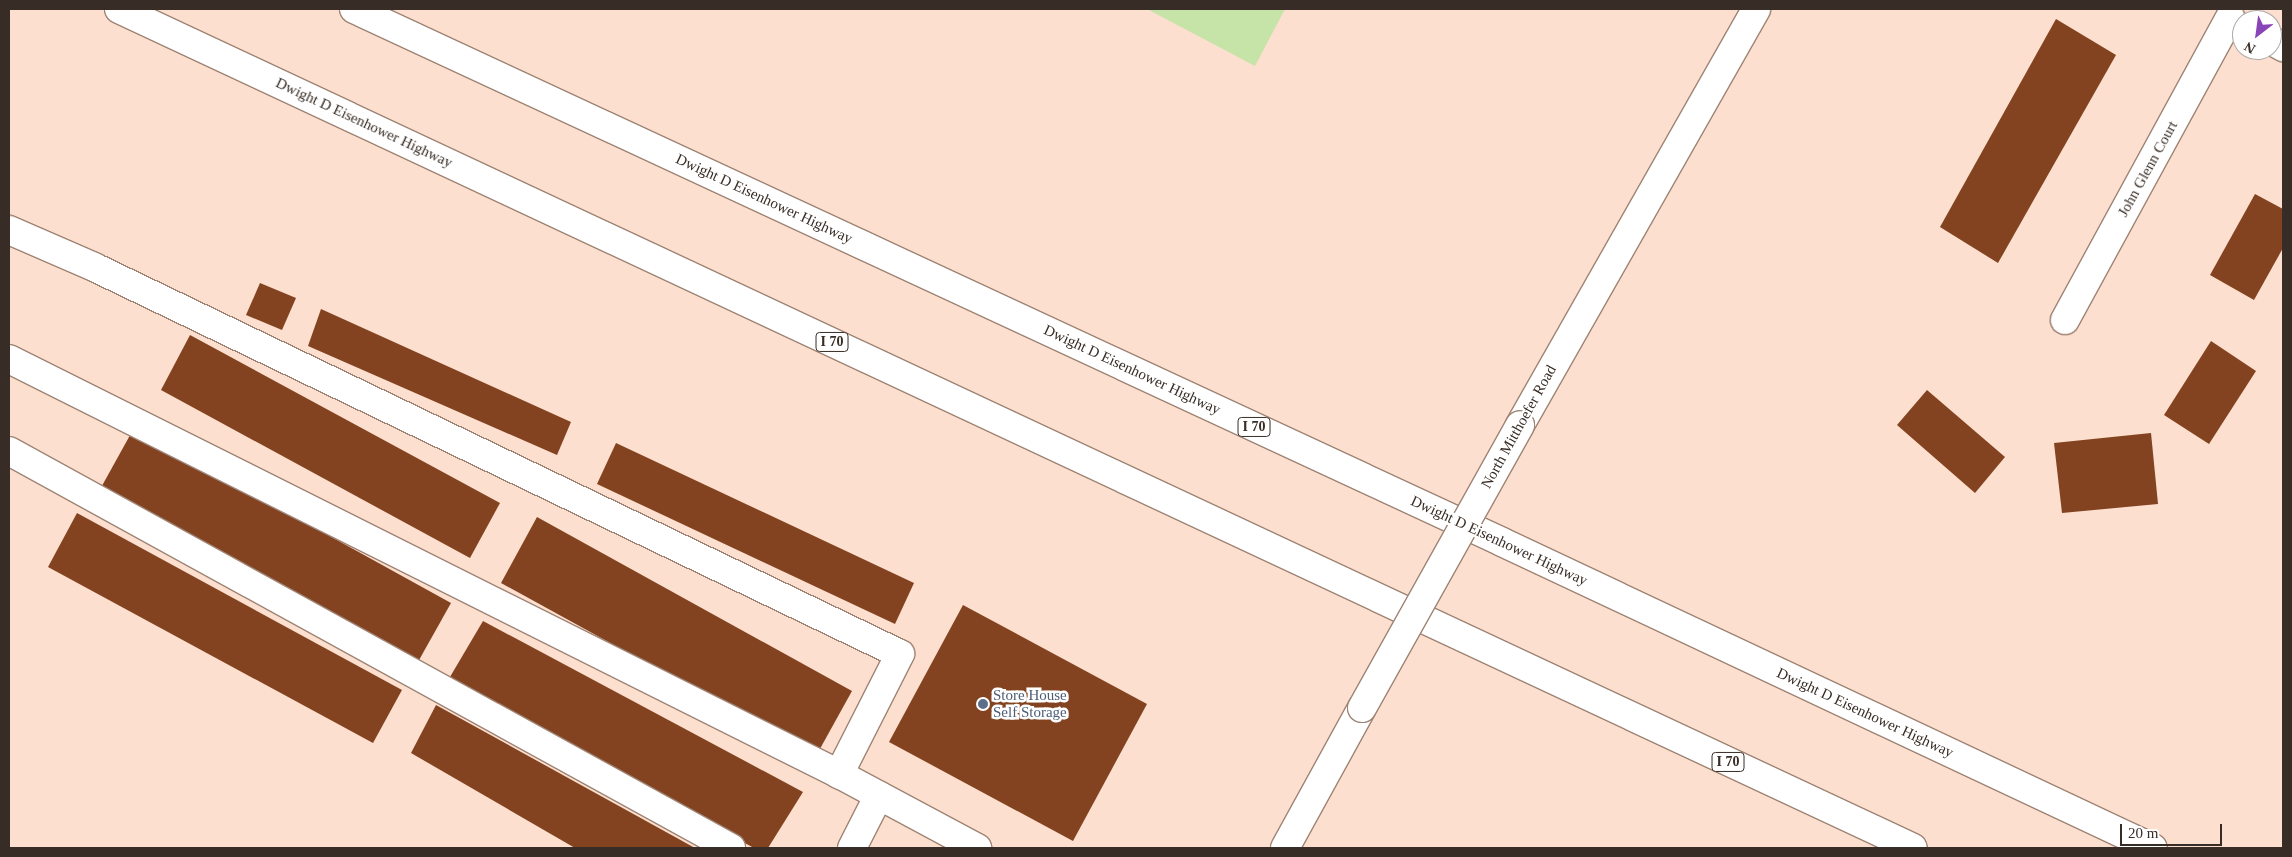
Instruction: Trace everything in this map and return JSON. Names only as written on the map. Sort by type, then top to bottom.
[{"type":"main road","name":"Dwight D Eisenhower Highway","points":[[119,9],[1913,848]]},
{"type":"main road","name":"Dwight D Eisenhower Highway","points":[[354,9],[1502,542],[2152,848]]},
{"type":"main road","name":"North Mitthoefer Road","points":[[1286,848],[1520,425],[1756,9]]},
{"type":"main road","name":"John Glenn Court","points":[[2065,320],[2229,17]]},
{"type":"main road","points":[[9,230],[94,267],[900,654],[839,774]]},
{"type":"main road","points":[[9,359],[839,774],[976,848]]},
{"type":"main road","points":[[9,451],[731,848]]},
{"type":"main road","points":[[852,848],[878,795]]},
{"type":"green space","points":[[1147,9],[1285,9],[1255,66]]},
{"type":"building","points":[[2056,19],[2116,55],[1998,263],[1940,227]]},
{"type":"building","points":[[2255,194],[2283,209],[2283,248],[2254,300],[2210,275]]},
{"type":"building","points":[[260,283],[296,298],[282,330],[246,315]]},
{"type":"building","points":[[321,309],[571,422],[557,455],[308,346]]},
{"type":"building","points":[[190,335],[500,503],[470,558],[161,390]]},
{"type":"building","points":[[2211,341],[2256,371],[2209,444],[2164,415]]},
{"type":"building","points":[[1927,390],[2005,457],[1975,493],[1897,425]]},
{"type":"building","points":[[134,428],[451,603],[414,669],[98,493]]},
{"type":"building","points":[[2151,433],[2158,504],[2062,513],[2054,443]]},
{"type":"building","points":[[616,443],[914,583],[895,624],[597,484]]},
{"type":"building","points":[[77,513],[402,690],[373,743],[48,567]]},
{"type":"building","points":[[537,517],[852,691],[816,756],[501,583]]},
{"type":"building","points":[[963,605],[1147,704],[1073,841],[889,742]]},
{"type":"building","points":[[483,621],[803,792],[768,848],[754,848],[447,682]]},
{"type":"building","points":[[436,705],[695,848],[575,848],[411,753]]},
{"type":"place","name":"Store House Self Storage","points":[[983,704]]}]
